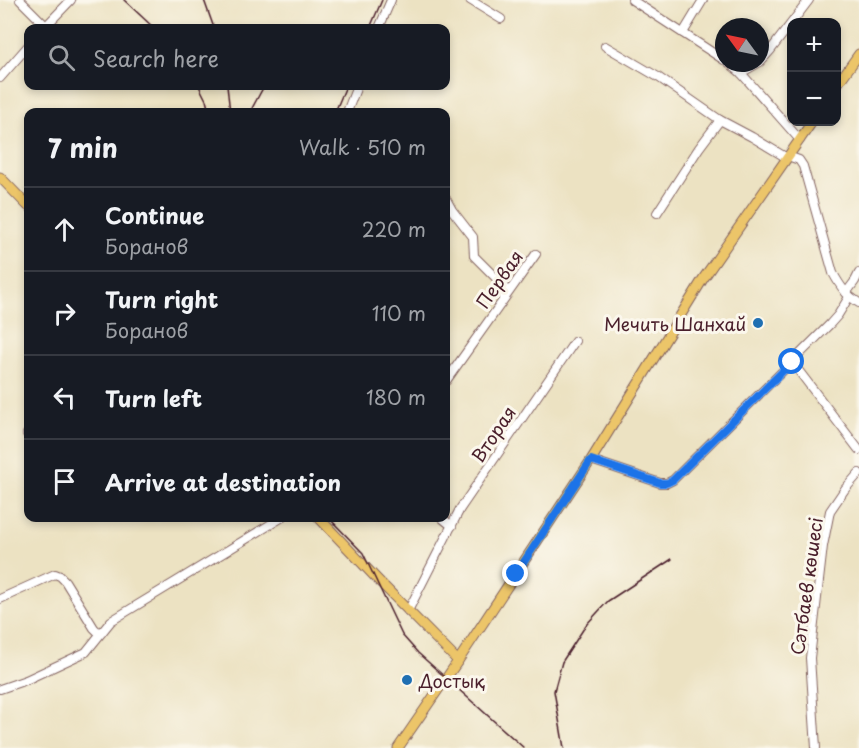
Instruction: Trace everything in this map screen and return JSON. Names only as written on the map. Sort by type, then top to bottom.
[{"type":"main road","points":[[841,80],[859,54]]},
{"type":"main road","points":[[398,748],[591,460],[703,279],[809,126]]},
{"type":"main road","points":[[0,177],[24,202]]},
{"type":"main road","points":[[324,522],[458,661]]},
{"type":"street","points":[[20,0],[42,24]]},
{"type":"street","points":[[48,24],[71,0]]},
{"type":"street","points":[[381,24],[391,0]]},
{"type":"street","points":[[470,0],[501,19]]},
{"type":"street","points":[[632,0],[715,54]]},
{"type":"street","points":[[644,8],[650,0]]},
{"type":"street","points":[[683,33],[703,0]]},
{"type":"street","points":[[769,50],[809,0]]},
{"type":"street","points":[[605,46],[658,77],[720,120],[787,157],[799,160],[803,166],[833,273],[847,295],[859,303]]},
{"type":"street","points":[[0,78],[24,51]]},
{"type":"street","points":[[741,73],[800,140]]},
{"type":"street","points":[[349,108],[355,90]]},
{"type":"street","points":[[657,213],[720,120]]},
{"type":"street","points":[[450,206],[473,237],[474,256],[505,287],[503,300]]},
{"type":"street","name":"Первая","points":[[450,375],[536,254]]},
{"type":"street","points":[[591,460],[660,483],[673,480],[830,324],[838,315],[859,273]]},
{"type":"street","name":"Вторая","points":[[408,610],[460,509],[575,341]]},
{"type":"street","points":[[792,362],[859,450]]},
{"type":"street","name":"Сәтбаев көшесі","points":[[816,748],[810,658],[823,546],[830,511],[859,473]]},
{"type":"street","points":[[0,689],[26,680],[86,652],[111,621],[274,522]]},
{"type":"street","points":[[447,522],[452,526]]},
{"type":"street","points":[[0,599],[55,574],[65,581],[94,628],[102,632]]},
{"type":"railway","points":[[124,0],[150,24]]},
{"type":"railway","points":[[204,0],[213,24]]},
{"type":"railway","points":[[372,24],[382,0]]},
{"type":"railway","points":[[201,90],[208,108]]},
{"type":"railway","points":[[227,90],[230,108]]},
{"type":"railway","points":[[252,108],[262,90]]},
{"type":"railway","points":[[337,108],[344,90]]},
{"type":"railway","points":[[333,522],[363,553],[402,635],[418,653],[524,748]]},
{"type":"railway","points":[[564,748],[554,691],[562,662],[586,625],[608,601],[672,559]]},
{"type":"place","name":"Мечить Шанхай","points":[[758,323]]},
{"type":"place","name":"Достық","points":[[407,680]]},
{"type":"route","points":[[516,574],[591,460],[660,483],[667,483],[673,480],[792,362]]}]
